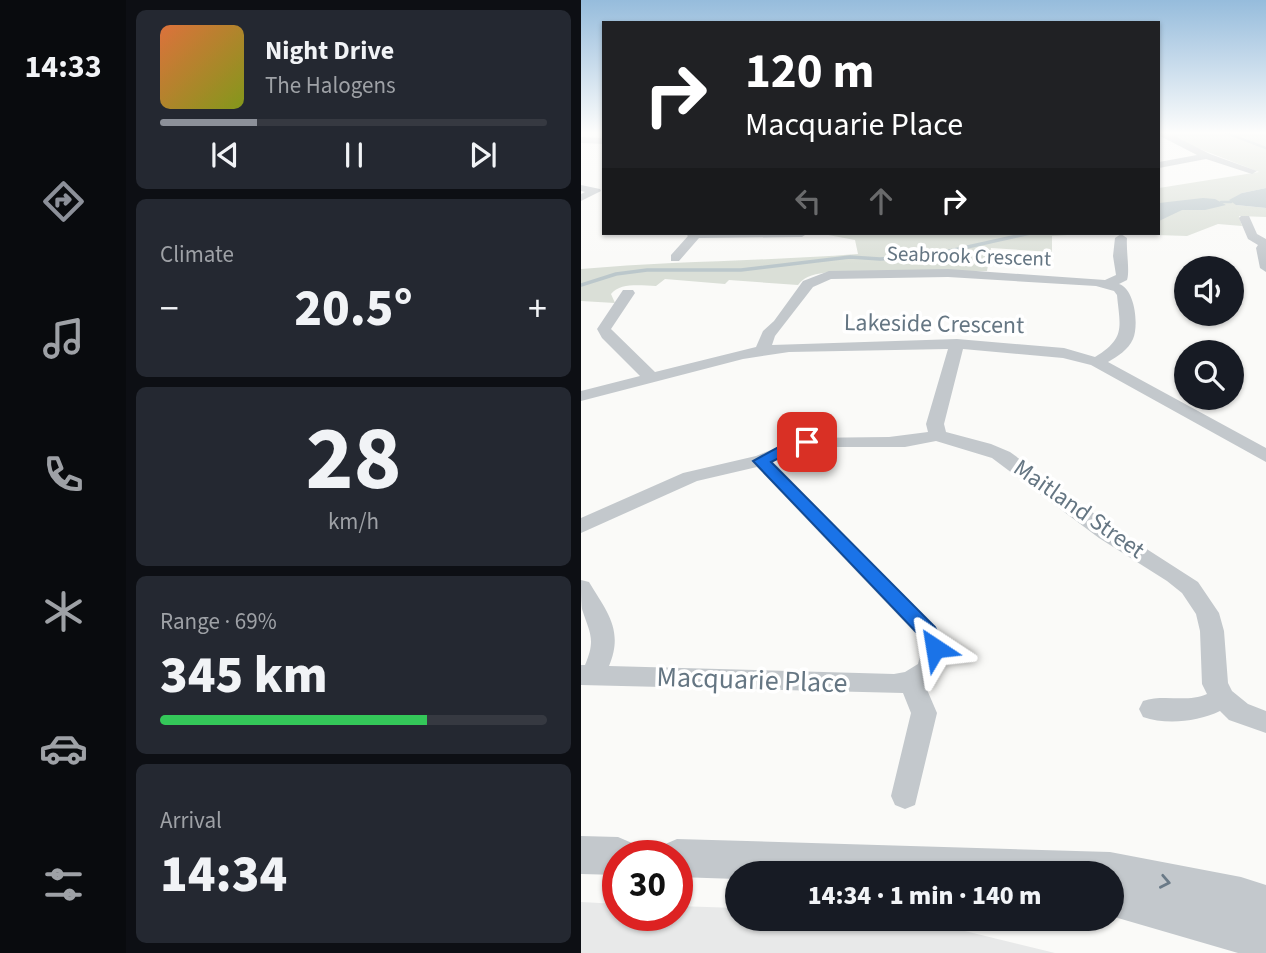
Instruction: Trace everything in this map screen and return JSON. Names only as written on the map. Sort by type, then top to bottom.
[{"type":"street","points":[[1245,218],[1252,236],[1266,245],[1262,248],[1266,268]]},
{"type":"street","points":[[675,258],[692,235]]},
{"type":"street","points":[[1108,284],[1122,277],[1119,256],[1121,238]]},
{"type":"street","name":"Seabrook Crescent","points":[[763,350],[768,334],[779,324],[808,284],[829,275],[948,273],[1108,284]]},
{"type":"street","points":[[1097,362],[1121,349],[1127,340],[1124,294],[1119,288],[1108,284]]},
{"type":"street","points":[[628,293],[621,308],[604,329],[651,377]]},
{"type":"street","points":[[581,526],[673,481],[721,467],[761,461],[791,446],[807,442],[899,443],[938,435],[935,424],[957,344]]},
{"type":"street","name":"Lakeside Crescent","points":[[581,396],[763,350],[957,344],[1064,353],[1097,362],[1266,456]]},
{"type":"street","name":"Maitland Street","points":[[938,435],[998,453],[1135,552],[1171,571],[1199,597],[1211,625],[1211,676],[1221,699]]},
{"type":"street","points":[[761,461],[928,632],[935,648],[929,670],[911,681],[924,713],[905,796]]},
{"type":"street","name":"Macquarie Place","points":[[581,588],[605,630],[605,647],[587,675]]},
{"type":"street","name":"Macquarie Place","points":[[587,675],[894,684],[911,681]]},
{"type":"street","points":[[1152,709],[1199,709],[1221,699],[1247,717],[1266,722]]},
{"type":"street","points":[[581,855],[602,856]]},
{"type":"street","points":[[693,859],[749,861]]},
{"type":"street","points":[[1124,875],[1241,897],[1266,906]]},
{"type":"street","points":[[1124,899],[1266,940]]},
{"type":"shaded area","points":[[1231,176],[1266,176],[1266,188],[1242,193],[1236,205],[1266,208],[1266,217],[1239,216],[1242,226],[1218,224],[1187,236],[1157,235],[1160,235],[1160,188]]},
{"type":"shaded area","points":[[1266,188],[1266,208],[1236,205],[1229,200],[1242,193]]},
{"type":"shaded area","points":[[1203,198],[1215,199],[1226,205],[1205,210],[1182,210],[1160,221],[1160,203]]},
{"type":"shaded area","points":[[828,235],[1067,235],[1052,236],[1052,252],[991,248],[987,271],[829,272],[808,277],[798,285],[729,280],[725,284],[665,279],[656,286],[632,286],[615,290],[611,294],[615,303],[581,301],[581,269],[858,254],[855,240]]},
{"type":"shaded area","points":[[581,902],[602,903],[602,931],[693,931],[693,907],[725,908],[725,931],[965,931],[1055,953],[581,953]]},
{"type":"waterway","points":[[1221,202],[1231,202]]},
{"type":"waterway","points":[[581,285],[616,274],[647,270],[741,270],[850,257],[880,259],[927,256],[1021,235]]},
{"type":"route","points":[[807,442],[791,446],[761,461],[928,632],[935,648]]}]
